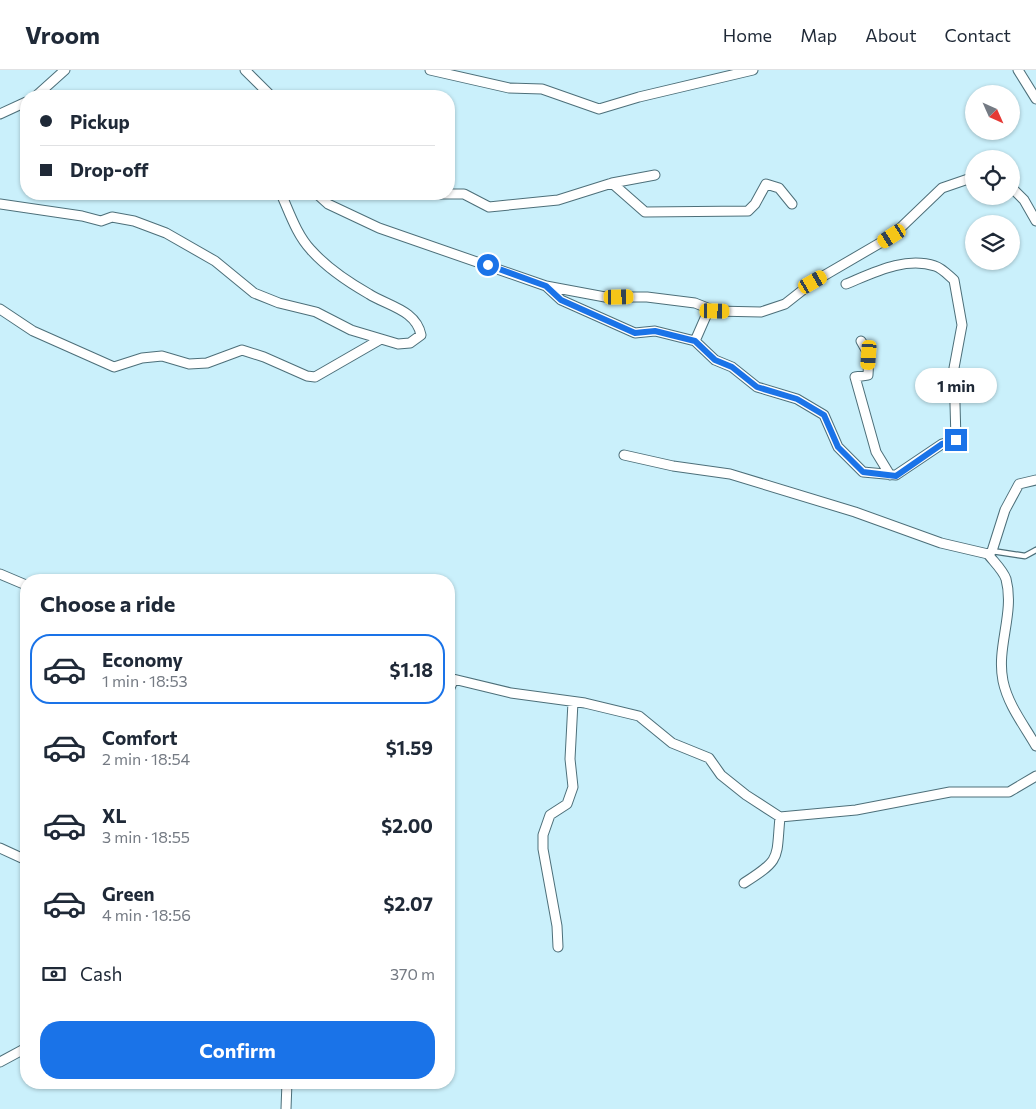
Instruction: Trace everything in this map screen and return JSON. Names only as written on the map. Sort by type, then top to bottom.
[{"type":"street","points":[[42,90],[64,70]]},
{"type":"street","points":[[245,70],[265,90]]},
{"type":"street","points":[[430,70],[509,88],[542,89],[599,109],[639,97],[754,70]]},
{"type":"street","points":[[1018,70],[1036,98]]},
{"type":"street","points":[[0,114],[20,105]]},
{"type":"street","points":[[455,194],[464,194],[489,207],[558,200],[612,183],[655,175]]},
{"type":"street","points":[[324,200],[328,204],[379,228],[546,286],[605,298],[647,297],[695,303],[715,311],[761,312],[785,304],[813,282],[892,236],[942,188],[965,180]]},
{"type":"street","points":[[612,183],[645,212],[748,212],[756,204],[766,184],[779,188],[792,204]]},
{"type":"street","points":[[1020,196],[1036,222]]},
{"type":"street","points":[[0,204],[82,216],[102,221],[112,217],[152,227],[214,261],[254,293],[278,303],[316,312],[351,330],[398,344],[410,343],[421,335],[419,327],[396,306],[371,296],[336,273],[310,249],[296,227],[284,200]]},
{"type":"street","points":[[546,286],[561,300],[635,333],[655,331],[695,341],[715,360],[732,367],[757,387],[797,399],[824,415],[838,447],[863,472],[896,476],[942,444],[956,440],[954,368],[962,325],[954,280],[936,266],[911,263],[889,266],[846,284]]},
{"type":"street","points":[[0,309],[34,331],[114,367],[142,358],[162,356],[189,364],[207,363],[242,350],[315,377],[381,339]]},
{"type":"street","points":[[695,341],[709,309]]},
{"type":"street","points":[[861,341],[869,355],[868,375],[856,377],[857,386],[876,452],[890,475]]},
{"type":"street","points":[[624,455],[673,466],[730,474],[855,512],[941,542],[990,552],[1006,577],[1008,605],[1001,662],[1006,695],[1036,746]]},
{"type":"street","points":[[990,552],[1005,510],[1019,484],[1036,480]]},
{"type":"street","points":[[0,574],[20,582]]},
{"type":"street","points":[[455,680],[511,693],[573,702],[639,716],[672,743],[710,758],[721,775],[746,795],[780,817],[856,810],[950,792],[1010,792],[1036,776]]},
{"type":"street","points":[[558,947],[557,926],[546,867],[543,835],[550,815],[567,804],[573,787],[570,759],[573,702]]},
{"type":"street","points":[[744,883],[774,862],[780,817]]},
{"type":"street","points":[[0,848],[20,857]]},
{"type":"street","points":[[0,1062],[20,1051]]},
{"type":"street","points":[[286,1109],[287,1089]]},
{"type":"lane","points":[[990,552],[1025,556],[1036,550]]},
{"type":"route","points":[[488,265],[546,286],[561,300],[635,333],[655,331],[695,341],[715,360],[732,367],[757,387],[797,399],[824,415],[838,447],[863,472],[896,476],[942,444],[956,440]]}]
